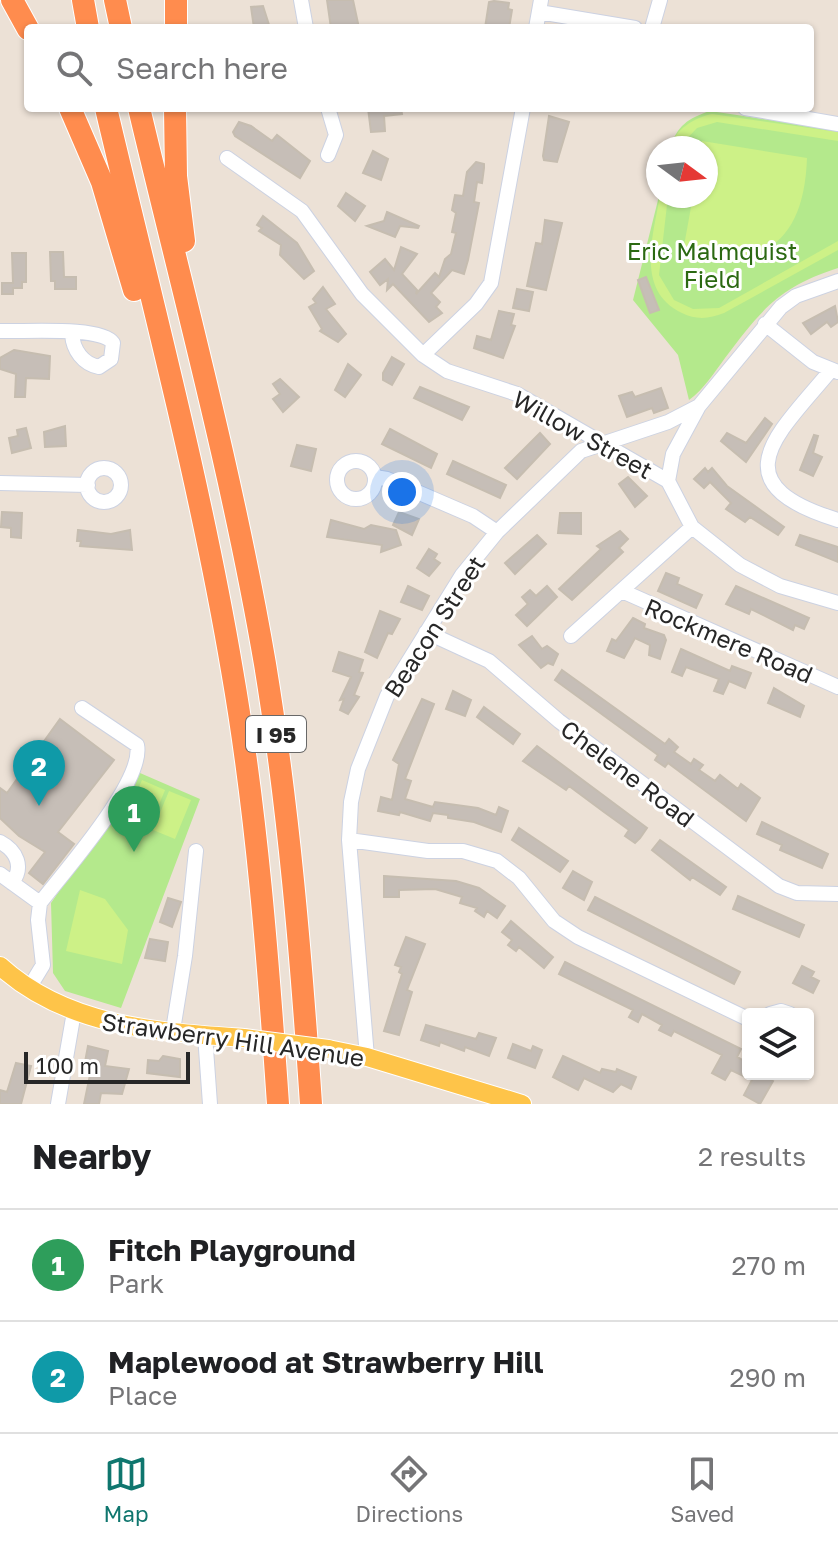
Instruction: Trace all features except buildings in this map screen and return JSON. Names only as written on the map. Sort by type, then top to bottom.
[{"type":"highway","points":[[12,0],[25,24]]},
{"type":"highway","points":[[83,0],[87,24]]},
{"type":"highway","points":[[115,0],[120,24]]},
{"type":"highway","points":[[176,0],[176,24]]},
{"type":"highway","points":[[72,112],[102,182],[151,346],[182,435]]},
{"type":"highway","name":"I 95","points":[[107,112],[224,628],[248,771],[261,876],[278,1104]]},
{"type":"highway","name":"I 95","points":[[140,112],[247,569],[277,739],[296,896],[311,1104]]},
{"type":"highway","points":[[175,112],[178,198],[201,370]]},
{"type":"main road","name":"Strawberry Hill Avenue","points":[[0,966],[29,988],[74,1012],[115,1023],[328,1049],[367,1057],[522,1104]]},
{"type":"street","points":[[301,0],[305,24]]},
{"type":"street","points":[[653,24],[660,0]]},
{"type":"street","points":[[540,6],[618,24]]},
{"type":"street","points":[[328,155],[336,135],[329,112]]},
{"type":"street","points":[[423,355],[476,304],[491,283],[522,112]]},
{"type":"street","points":[[768,112],[838,124]]},
{"type":"street","name":"Willow Street","points":[[227,158],[302,211],[362,294],[423,355],[447,371],[517,394],[668,481],[692,527],[740,565],[780,586],[838,603]]},
{"type":"street","name":"Beacon Street","points":[[367,1057],[349,840],[351,802],[358,769],[387,696],[462,575],[497,532],[581,451],[668,422],[699,406],[765,324],[796,296],[838,281]]},
{"type":"street","points":[[765,324],[813,362],[834,371],[771,443],[767,458],[775,485],[796,504],[838,520]]},
{"type":"street","points":[[0,331],[72,334]]},
{"type":"street","points":[[668,481],[673,454],[699,406]]},
{"type":"street","points":[[375,477],[387,479],[473,516],[497,532]]},
{"type":"street","points":[[0,483],[88,485]]},
{"type":"street","points":[[571,636],[692,527]]},
{"type":"street","name":"Rockmere Road","points":[[622,591],[838,687]]},
{"type":"street","name":"Chelene Road","points":[[426,632],[489,661],[559,721],[779,886],[797,893],[838,894]]},
{"type":"street","points":[[29,988],[43,965],[40,903],[107,814],[139,755],[137,745],[82,708]]},
{"type":"street","points":[[349,840],[428,851],[463,851],[497,861],[519,878],[554,921],[578,937],[742,1016]]},
{"type":"street","points":[[0,842],[10,848],[18,863],[18,875],[6,878]]},
{"type":"street","points":[[173,1030],[185,956],[196,851]]},
{"type":"street","points":[[6,878],[40,903]]},
{"type":"street","points":[[58,1104],[74,1012]]},
{"type":"street","points":[[205,1035],[210,1104]]},
{"type":"green space","name":"Eric Malmquist Field","points":[[708,112],[717,112],[838,130],[838,268],[801,283],[773,302],[689,400],[678,355],[633,300],[656,208],[718,208],[718,136],[675,136],[684,124]]},
{"type":"green space","points":[[712,114],[838,132],[838,141],[717,122],[697,128],[689,136],[676,136],[699,118]]},
{"type":"green space","points":[[718,144],[807,158],[798,211],[788,230],[774,244],[757,254],[736,259],[682,257],[691,208],[718,208]]},
{"type":"green space","points":[[658,208],[667,208],[659,275],[674,300],[693,309],[719,308],[838,241],[838,250],[724,313],[703,318],[682,313],[667,303],[658,291],[653,277],[651,245]]},
{"type":"green space","points":[[140,773],[200,799],[121,1008],[65,991],[53,973],[51,903]]},
{"type":"green space","points":[[142,780],[165,790],[149,829],[125,819]]},
{"type":"green space","points":[[169,791],[191,800],[175,839],[153,830]]},
{"type":"green space","points":[[80,890],[105,899],[128,930],[122,964],[66,951]]},
{"type":"place","name":"Maplewood at Strawberry Hill","points":[[39,806]]},
{"type":"place","name":"Fitch Playground","points":[[134,852]]}]
